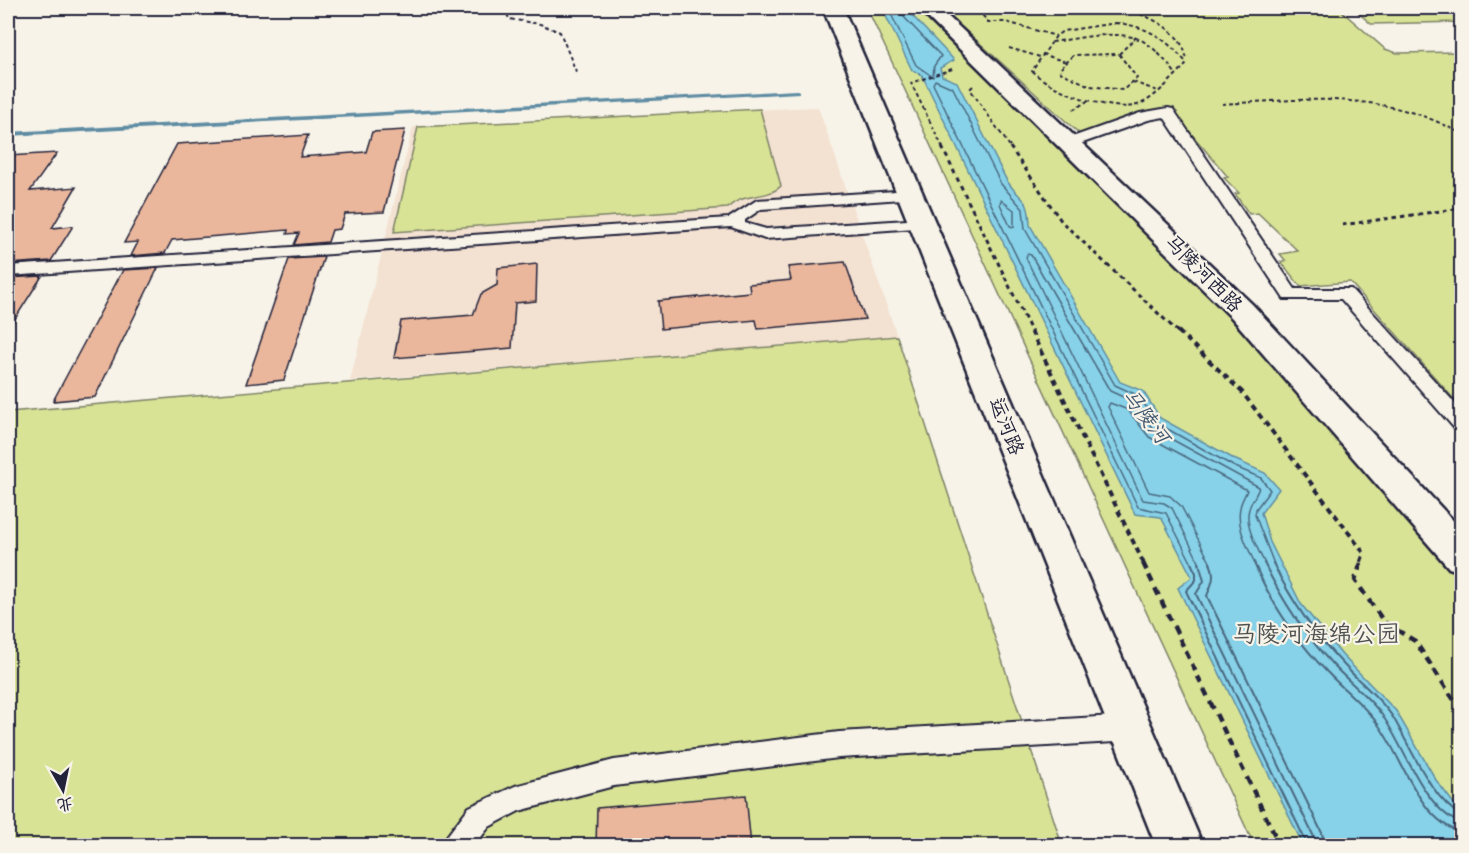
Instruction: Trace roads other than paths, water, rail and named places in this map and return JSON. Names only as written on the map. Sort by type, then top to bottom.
[{"type":"street","name":"运河路","points":[[833,8],[1180,846]]},
{"type":"street","name":"马陵河西路","points":[[929,9],[1242,311],[1461,556]]},
{"type":"lane","points":[[1069,143],[1144,116],[1168,112],[1290,295],[1345,293],[1461,424]]},
{"type":"lane","points":[[757,205],[917,209],[765,234],[738,226],[736,218],[757,205]]},
{"type":"lane","points":[[8,272],[738,222]]},
{"type":"lane","points":[[457,846],[479,817],[515,799],[614,773],[838,746],[1132,728]]},
{"type":"water","name":"马陵河","points":[[882,8],[905,8],[954,60],[940,68],[942,76],[957,82],[1007,181],[1026,203],[1030,225],[1120,382],[1143,391],[1160,418],[1236,460],[1265,473],[1279,489],[1261,513],[1270,542],[1301,604],[1342,655],[1396,711],[1436,780],[1461,813],[1461,845],[1303,845],[1178,588],[1192,577],[1161,517],[1135,514],[922,75],[912,70]]},
{"type":"waterway","points":[[8,134],[797,92]]},
{"type":"park label","name":"马陵河海绵公园","points":[[1316,634]]}]
